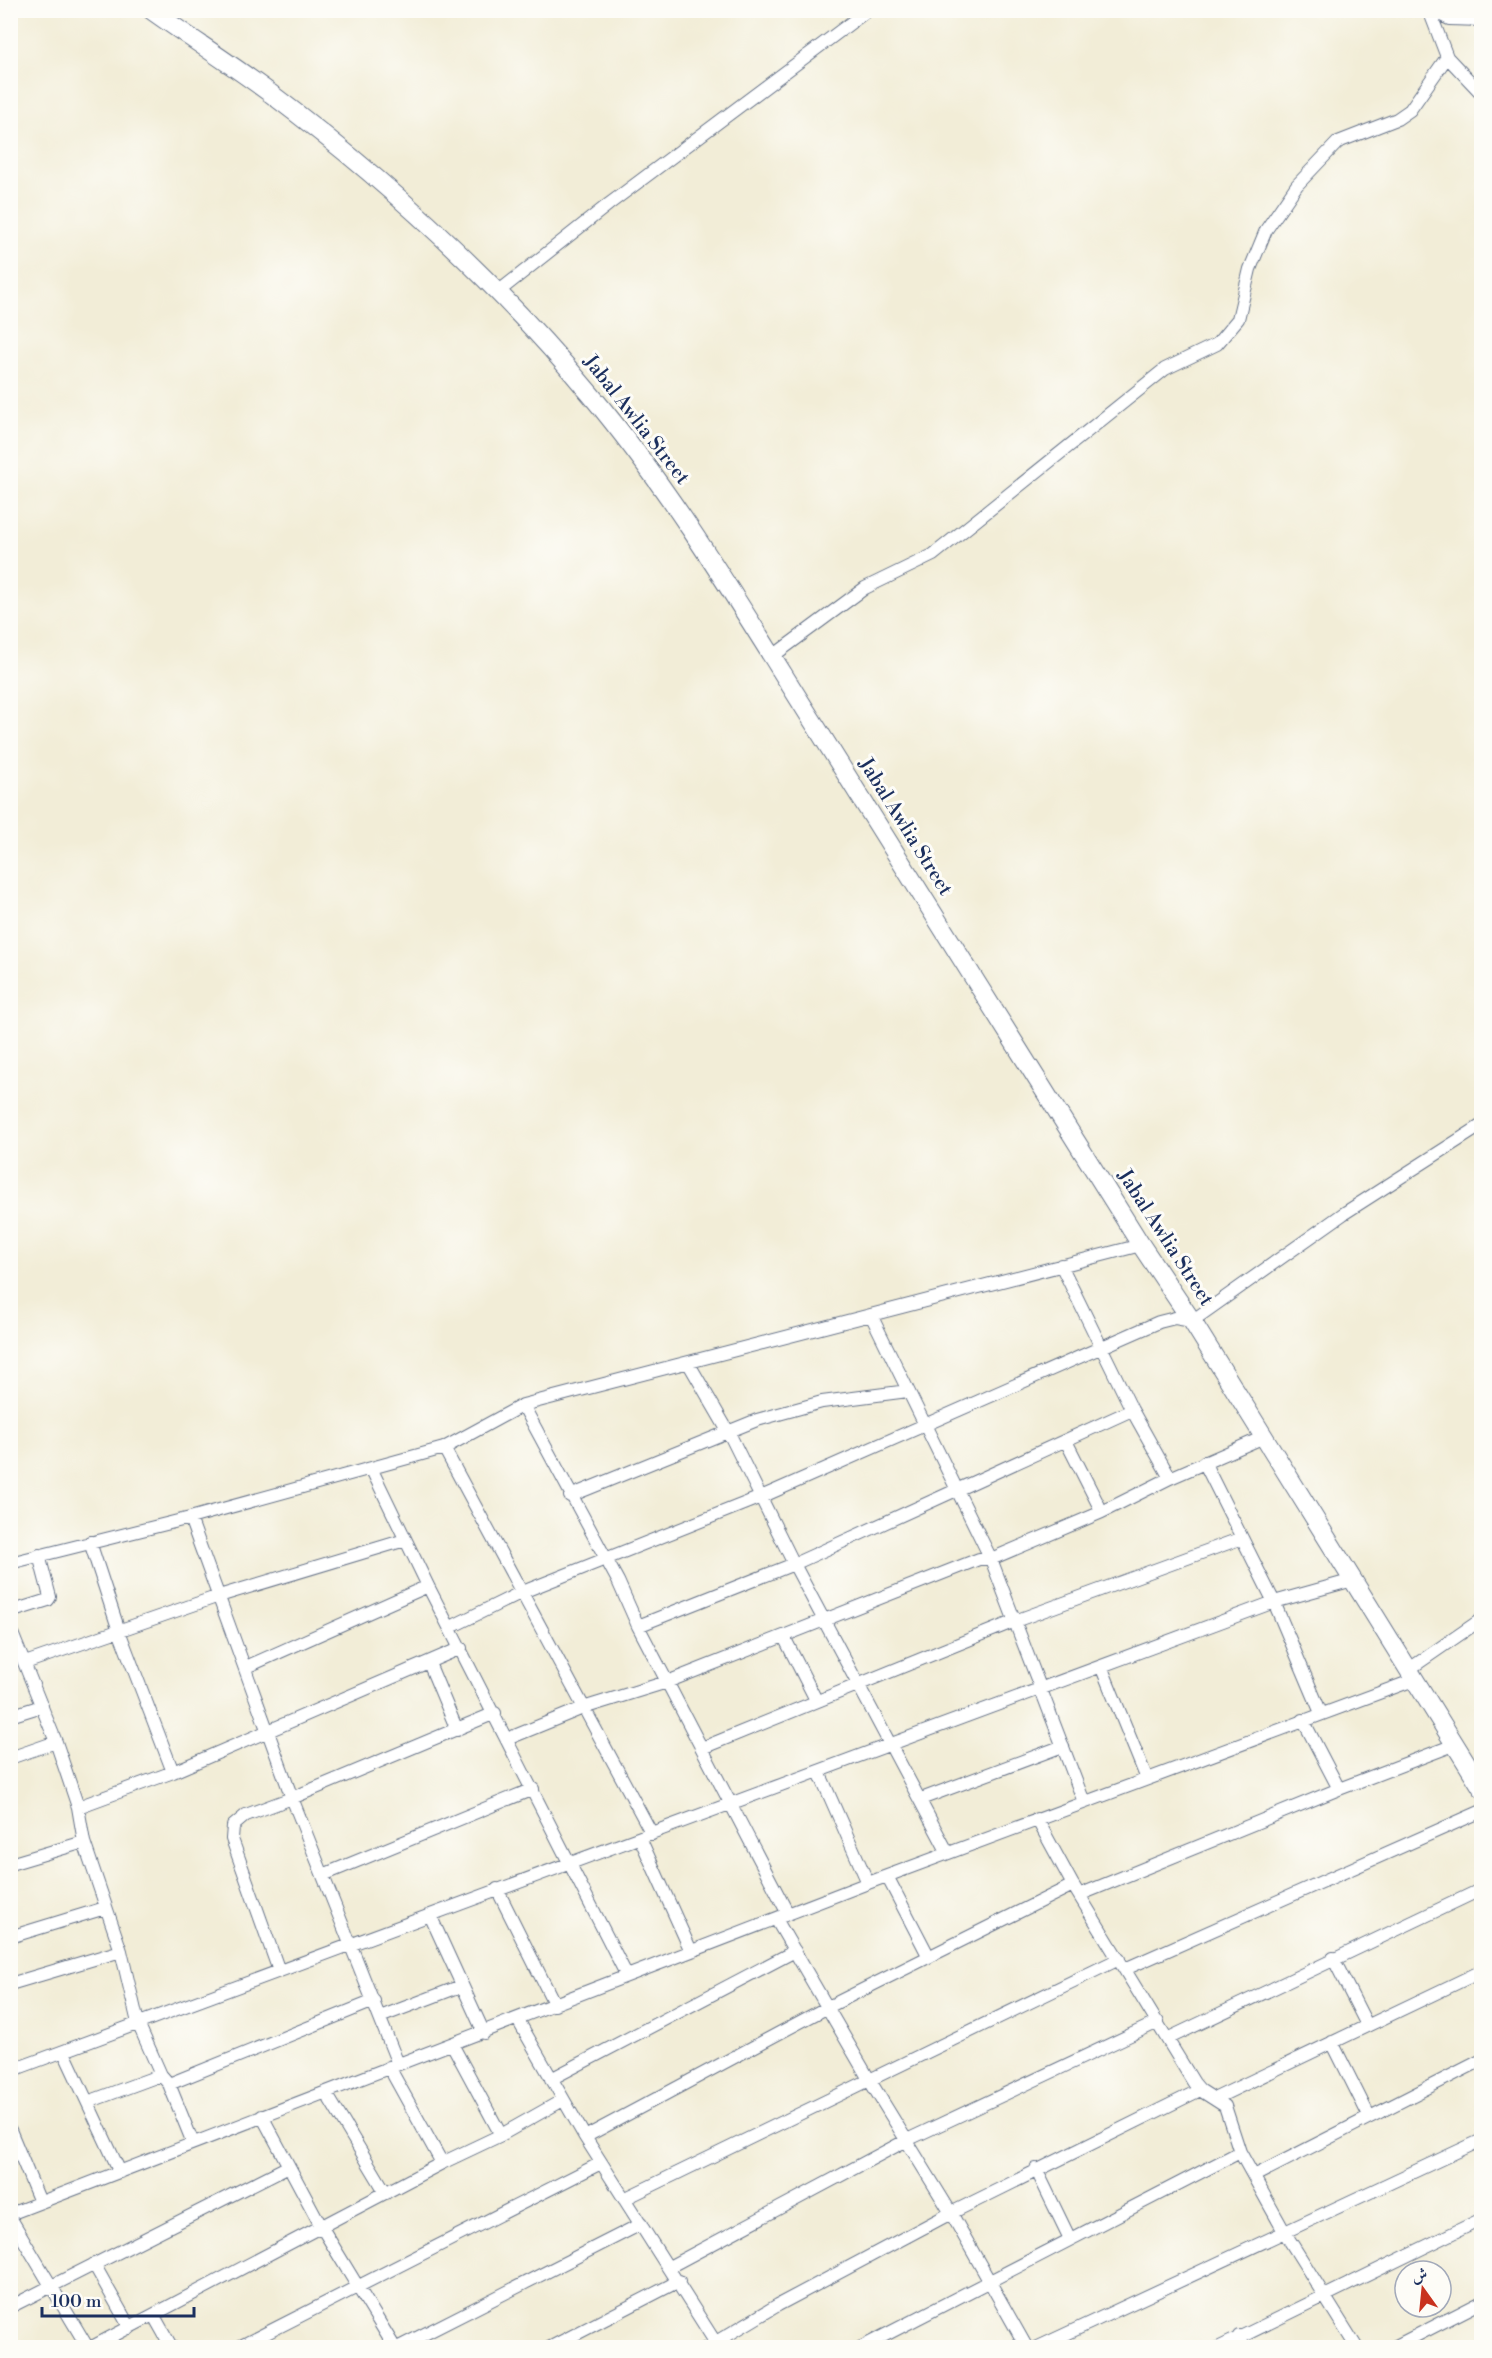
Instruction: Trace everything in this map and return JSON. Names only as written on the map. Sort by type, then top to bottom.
[{"type":"highway","name":"Jabal Awlia Street","points":[[151,10],[267,90],[342,149],[417,214],[498,292],[591,394],[626,438],[697,538],[773,656],[1141,1245],[1192,1321],[1482,1788]]},
{"type":"street","points":[[498,292],[609,204],[868,10]]},
{"type":"street","points":[[1430,10],[1449,19],[1482,20]]},
{"type":"street","points":[[1430,10],[1447,57],[1482,94]]},
{"type":"street","points":[[773,656],[866,588],[933,555],[1165,369],[1217,344],[1238,319],[1250,269],[1266,230],[1298,185],[1321,157],[1338,142],[1397,119],[1410,110],[1447,57]]},
{"type":"street","points":[[451,1627],[520,1593],[604,1557],[760,1497],[1159,1322],[1175,1318],[1192,1321],[1343,1214],[1482,1125]]},
{"type":"street","points":[[10,1563],[190,1518],[444,1448],[523,1405],[689,1364],[1141,1245]]},
{"type":"street","points":[[1061,1265],[1132,1410],[1170,1478]]},
{"type":"street","points":[[871,1315],[991,1559],[1084,1802]]},
{"type":"street","points":[[689,1364],[729,1433],[794,1564],[921,1799],[948,1854]]},
{"type":"street","points":[[570,1496],[757,1420],[822,1402],[909,1391]]},
{"type":"street","points":[[523,1405],[732,1804],[795,1951],[870,2081],[951,2212],[1027,2348]]},
{"type":"street","points":[[638,1626],[794,1564],[1132,1410]]},
{"type":"street","points":[[507,1739],[584,1708],[667,1682],[980,1558],[991,1559],[1101,1512],[1204,1462],[1264,1437]]},
{"type":"street","points":[[1066,1442],[1101,1512]]},
{"type":"street","points":[[444,1448],[520,1593],[652,1834]]},
{"type":"street","points":[[1204,1462],[1274,1602],[1321,1713]]},
{"type":"street","points":[[371,1468],[428,1586],[495,1713],[627,1976]]},
{"type":"street","points":[[190,1518],[292,1798],[353,1944],[380,2017],[394,2065],[442,2163]]},
{"type":"street","points":[[702,1748],[858,1682],[1015,1621],[1242,1538]]},
{"type":"street","points":[[25,1664],[219,1596],[405,1540]]},
{"type":"street","points":[[90,1542],[119,1631],[173,1772]]},
{"type":"street","points":[[10,1612],[48,1600],[50,1597],[39,1555]]},
{"type":"street","points":[[10,2071],[1274,1602],[1353,1580]]},
{"type":"street","points":[[246,1667],[428,1586]]},
{"type":"street","points":[[563,2100],[501,2135],[442,2163],[154,2316],[89,2348],[10,2215],[868,1883],[1321,1713],[1411,1675],[1482,1619]]},
{"type":"street","points":[[10,1628],[14,1648],[25,1664],[42,1706],[78,1807],[84,1842],[121,1951],[138,2023],[194,2143]]},
{"type":"street","points":[[784,1637],[816,1700]]},
{"type":"street","points":[[78,1807],[173,1772],[461,1648]]},
{"type":"street","points":[[429,1663],[457,1730]]},
{"type":"street","points":[[1101,1666],[1147,1779]]},
{"type":"street","points":[[10,1716],[42,1706]]},
{"type":"street","points":[[279,1971],[232,1839],[233,1826],[246,1815],[495,1713]]},
{"type":"street","points":[[1302,1720],[1338,1788]]},
{"type":"street","points":[[12,1754],[56,1742]]},
{"type":"street","points":[[585,2137],[828,2007],[1076,1890],[1454,1745]]},
{"type":"street","points":[[921,1799],[1063,1746]]},
{"type":"street","points":[[819,1772],[868,1883]]},
{"type":"street","points":[[323,1875],[533,1789]]},
{"type":"street","points":[[624,2199],[1122,1964],[1482,1811]]},
{"type":"street","points":[[1037,1819],[1076,1890],[1200,2090],[1216,2098],[1225,2106],[1240,2152],[1285,2233],[1356,2348]]},
{"type":"street","points":[[640,1839],[691,1951]]},
{"type":"street","points":[[10,1864],[84,1842]]},
{"type":"street","points":[[887,1876],[929,1958]]},
{"type":"street","points":[[497,1889],[555,2005]]},
{"type":"street","points":[[1169,2038],[1482,1889]]},
{"type":"street","points":[[10,1937],[105,1908]]},
{"type":"street","points":[[430,1915],[484,2033]]},
{"type":"street","points":[[10,1984],[121,1951]]},
{"type":"street","points":[[551,2079],[795,1951]]},
{"type":"street","points":[[1333,1958],[1367,2025]]},
{"type":"street","points":[[1216,2098],[1482,1971]]},
{"type":"street","points":[[380,2017],[461,1986]]},
{"type":"street","points":[[88,2102],[165,2079],[374,2001]]},
{"type":"street","points":[[518,2020],[601,2163],[679,2281],[714,2346],[778,2306],[951,2212],[1200,2090]]},
{"type":"street","points":[[669,2267],[907,2140],[1158,2022]]},
{"type":"street","points":[[1332,2042],[1369,2116]]},
{"type":"street","points":[[452,2044],[501,2135]]},
{"type":"street","points":[[64,2052],[120,2172]]},
{"type":"street","points":[[1254,2176],[1482,2060]]},
{"type":"street","points":[[326,2093],[386,2193]]},
{"type":"street","points":[[262,2116],[287,2167],[321,2226],[359,2284],[396,2348],[641,2224]]},
{"type":"street","points":[[10,2130],[40,2202]]},
{"type":"street","points":[[1036,2348],[1482,2140]]},
{"type":"street","points":[[860,2348],[1240,2152]]},
{"type":"street","points":[[237,2348],[601,2163]]},
{"type":"street","points":[[10,2307],[287,2167]]},
{"type":"street","points":[[1036,2169],[1070,2239]]},
{"type":"street","points":[[1218,2348],[1242,2342],[1324,2295],[1482,2219]]},
{"type":"street","points":[[94,2264],[130,2328]]},
{"type":"street","points":[[549,2348],[679,2281]]},
{"type":"street","points":[[1392,2348],[1482,2302]]},
{"type":"street","points":[[154,2316],[171,2348]]}]
